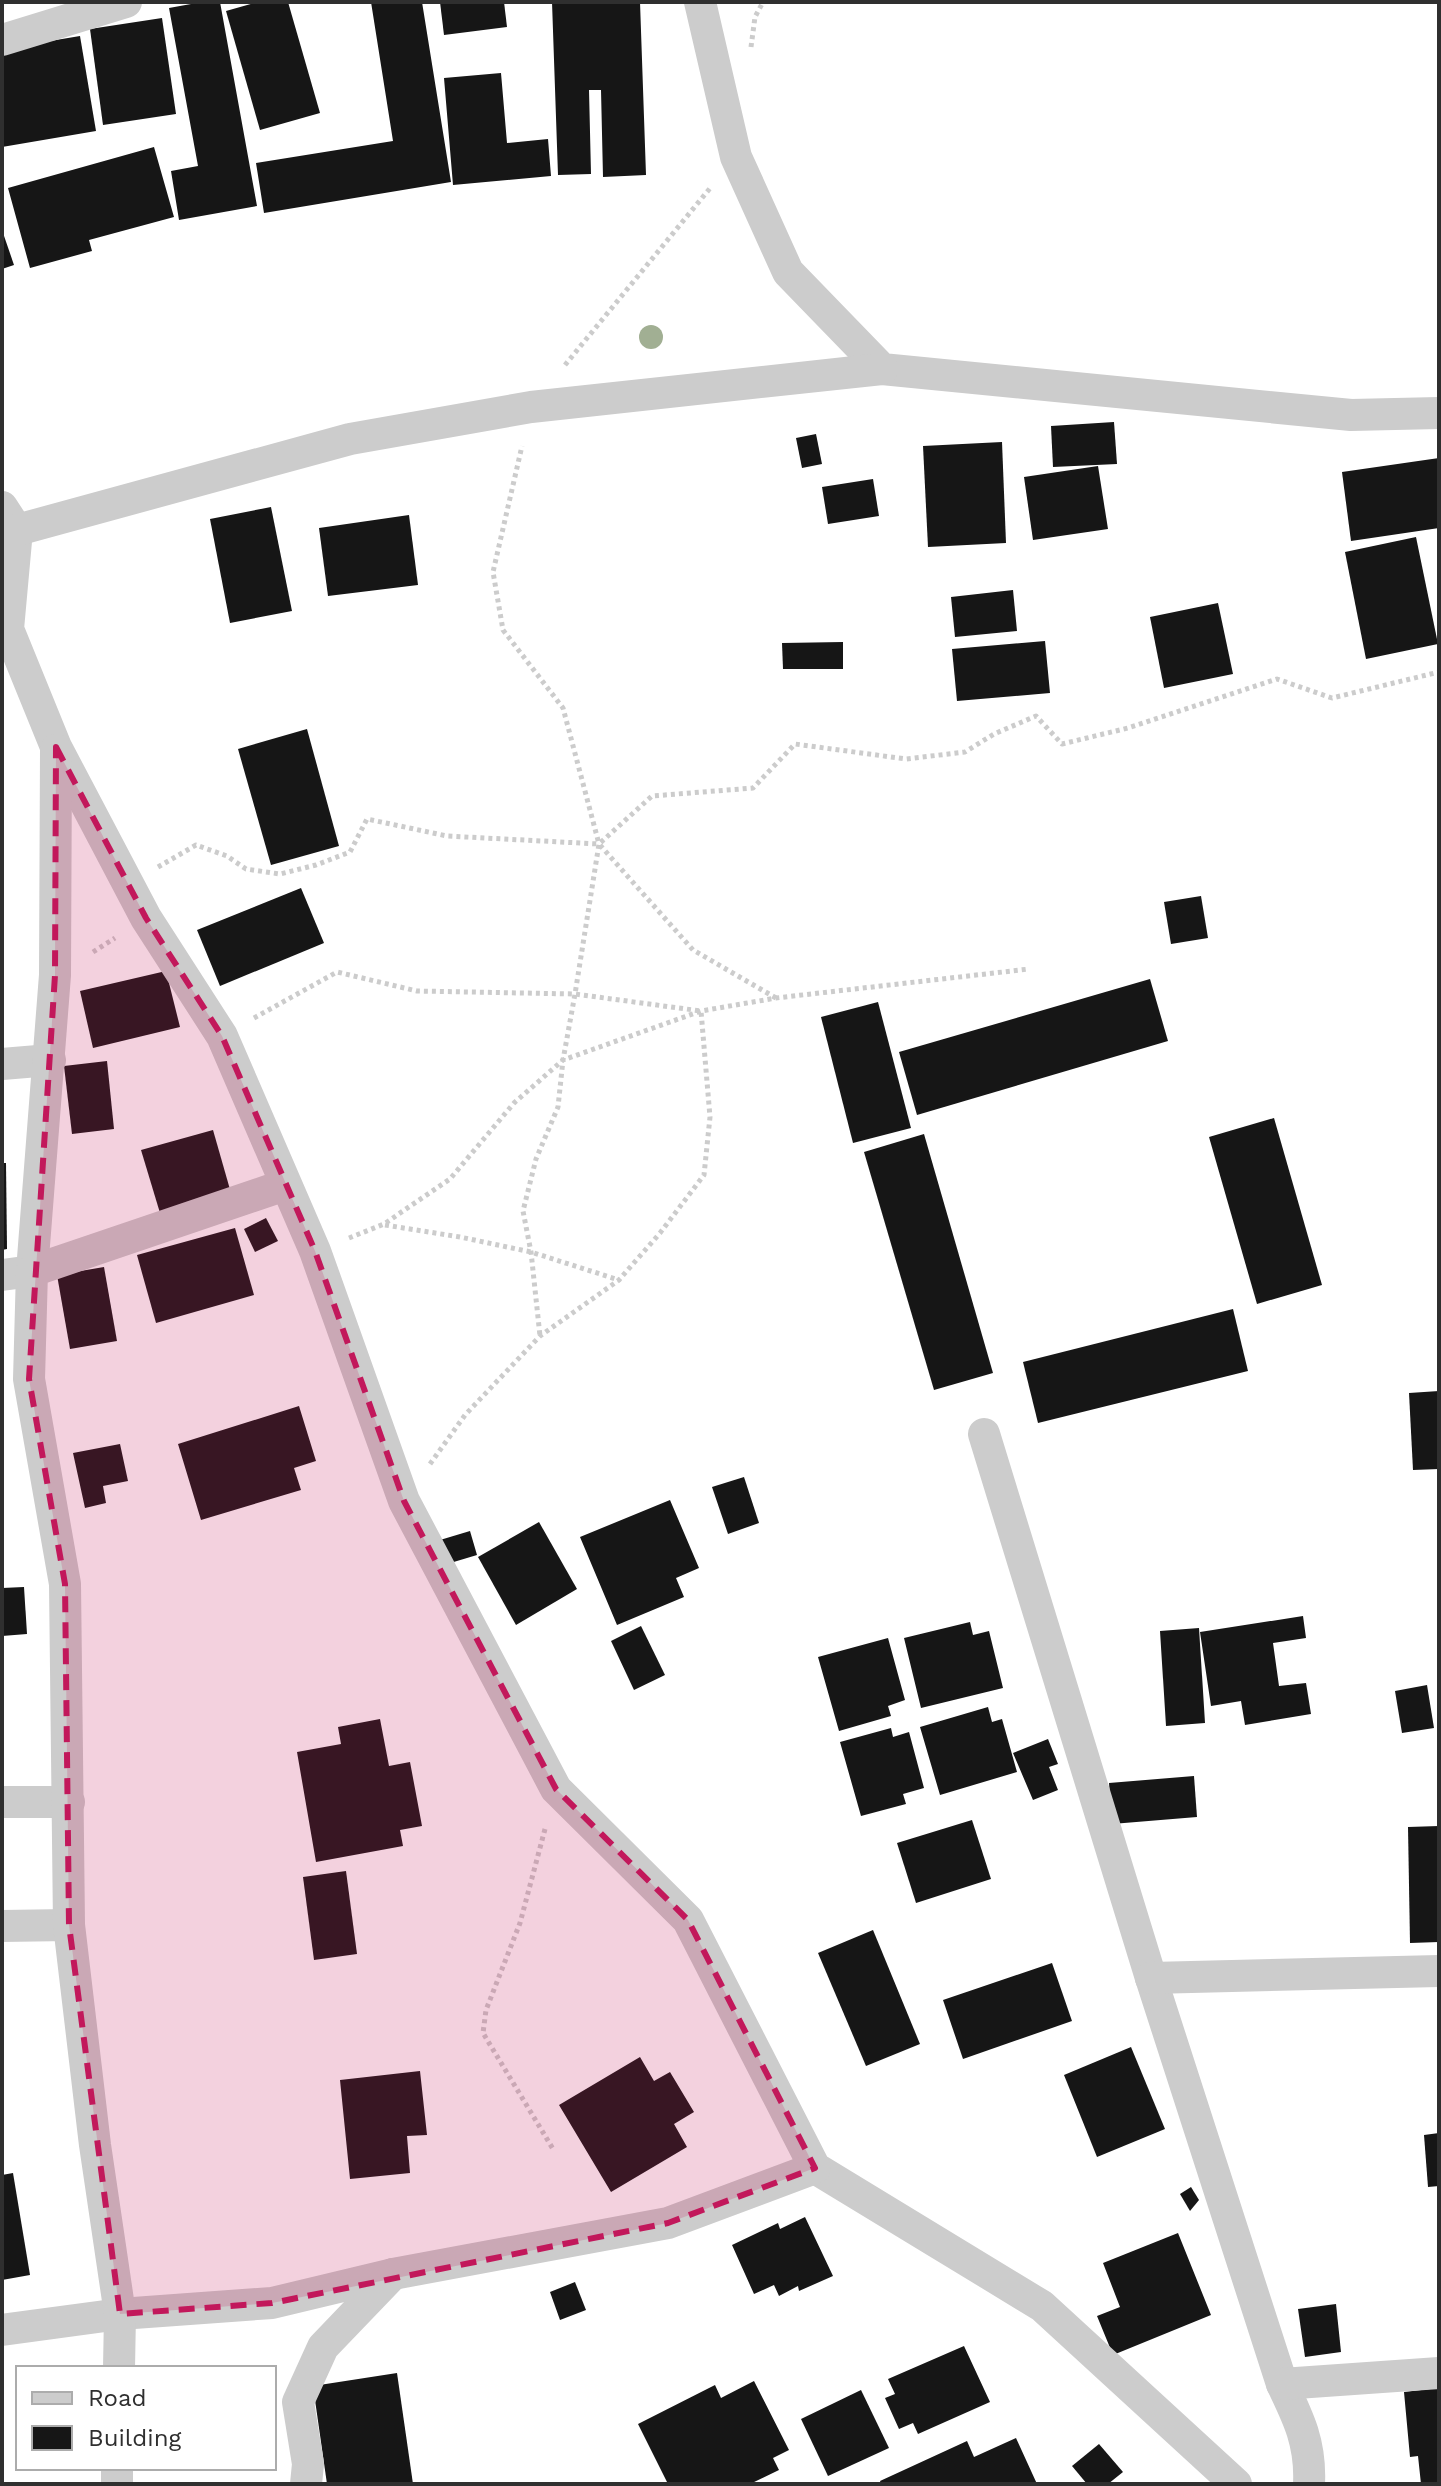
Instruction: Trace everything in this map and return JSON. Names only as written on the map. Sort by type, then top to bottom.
[{"type":"street","points":[[2,40],[126,2]]},
{"type":"street","points":[[700,2],[736,157],[788,272],[882,369]]},
{"type":"street","points":[[1236,2484],[1042,2306],[815,2168],[688,1920],[556,1789],[404,1501],[315,1251],[222,1036],[146,918],[56,747],[5,630],[10,518],[350,439],[531,407],[882,369],[1351,415],[1439,413]]},
{"type":"street","points":[[56,747],[55,975],[50,1060],[17,1273],[29,1379],[65,1584],[69,1925],[95,2145],[120,2314],[119,2366]]},
{"type":"street","points":[[2,1064],[50,1060]]},
{"type":"street","points":[[17,1273],[285,1185]]},
{"type":"street","points":[[984,1434],[1151,1978],[1282,2384],[1299,2420],[1310,2459],[1309,2484]]},
{"type":"street","points":[[2,1802],[69,1802]]},
{"type":"street","points":[[2,1926],[69,1925]]},
{"type":"street","points":[[1151,1978],[1439,1971]]},
{"type":"street","points":[[2,2330],[120,2314],[272,2303],[393,2274],[668,2223],[815,2168]]},
{"type":"street","points":[[306,2484],[308,2464],[298,2402],[323,2347],[393,2274]]},
{"type":"street","points":[[1282,2384],[1439,2373]]},
{"type":"path","points":[[751,48],[755,17],[763,2]]},
{"type":"path","points":[[540,1336],[531,1252],[523,1211],[536,1159],[558,1107],[599,844],[563,708],[503,630],[493,572],[531,407],[736,157]]},
{"type":"path","points":[[55,975],[146,918],[158,867],[196,845],[227,856],[246,869],[280,874],[350,852],[367,819],[447,836],[599,844],[652,796],[753,788],[795,744],[906,759],[965,752],[994,734],[1036,716],[1062,744],[1128,728],[1277,679],[1332,698],[1439,672]]},
{"type":"path","points":[[599,844],[693,950],[776,998]]},
{"type":"path","points":[[315,1251],[384,1224],[450,1179],[514,1103],[563,1060],[701,1011],[776,998],[1029,969]]},
{"type":"path","points":[[222,1036],[337,972],[417,991],[575,994],[701,1011]]},
{"type":"path","points":[[404,1501],[465,1415],[540,1336],[619,1280],[704,1175],[710,1117],[701,1011]]},
{"type":"path","points":[[384,1224],[531,1252],[619,1280]]},
{"type":"path","points":[[553,2149],[483,2033],[486,2010],[520,1923],[556,1789]]},
{"type":"highlighted area","points":[[56,747],[146,918],[222,1036],[315,1251],[404,1501],[556,1789],[688,1920],[815,2168],[668,2223],[272,2303],[120,2314],[69,1925],[65,1584],[29,1379],[55,975]]},
{"type":"building","points":[[220,2],[257,206],[179,220],[171,171],[198,166],[169,8]]},
{"type":"building","points":[[258,2],[288,2],[320,113],[260,130],[226,11]]},
{"type":"building","points":[[371,2],[422,2],[451,182],[264,213],[256,163],[393,141]]},
{"type":"building","points":[[440,2],[504,2],[507,27],[444,35]]},
{"type":"building","points":[[552,2],[640,2],[646,175],[603,177],[601,90],[589,90],[591,174],[558,175]]},
{"type":"building","points":[[162,18],[176,114],[103,125],[90,29]]},
{"type":"building","points":[[80,36],[96,131],[2,147],[2,49]]},
{"type":"building","points":[[501,73],[507,143],[548,139],[551,176],[453,185],[444,78]]},
{"type":"building","points":[[154,147],[174,217],[89,240],[92,251],[30,268],[8,188]]},
{"type":"building","points":[[2,230],[14,265],[2,269]]},
{"type":"building","points":[[1114,422],[1117,464],[1053,467],[1051,426]]},
{"type":"building","points":[[816,434],[822,464],[802,468],[796,438]]},
{"type":"building","points":[[1002,442],[1006,543],[928,547],[923,446]]},
{"type":"building","points":[[1439,458],[1439,528],[1351,541],[1342,472]]},
{"type":"building","points":[[1098,466],[1108,529],[1033,540],[1024,477]]},
{"type":"building","points":[[873,479],[879,516],[828,524],[822,487]]},
{"type":"building","points":[[271,507],[292,611],[230,623],[210,519]]},
{"type":"building","points":[[409,515],[418,585],[328,596],[319,528]]},
{"type":"building","points":[[1416,537],[1438,644],[1366,659],[1345,552]]},
{"type":"building","points":[[1013,590],[1017,631],[955,637],[951,597]]},
{"type":"building","points":[[1218,603],[1233,674],[1164,688],[1150,617]]},
{"type":"building","points":[[1045,641],[1050,693],[957,701],[952,649]]},
{"type":"building","points":[[843,642],[843,669],[783,669],[782,643]]},
{"type":"building","points":[[307,729],[339,846],[271,865],[238,749]]},
{"type":"building","points":[[301,888],[324,943],[220,986],[197,930]]},
{"type":"building","points":[[1201,896],[1208,938],[1171,944],[1164,902]]},
{"type":"building","points":[[166,971],[180,1027],[93,1048],[80,991]]},
{"type":"building","points":[[1150,979],[1168,1041],[917,1115],[899,1052]]},
{"type":"building","points":[[878,1002],[911,1128],[853,1143],[821,1017]]},
{"type":"building","points":[[107,1061],[114,1129],[72,1134],[64,1066]]},
{"type":"building","points":[[1274,1118],[1322,1285],[1257,1304],[1209,1137]]},
{"type":"building","points":[[213,1130],[231,1193],[160,1213],[141,1150]]},
{"type":"building","points":[[924,1134],[993,1373],[934,1390],[864,1152]]},
{"type":"building","points":[[2,1163],[6,1163],[7,1249],[2,1250]]},
{"type":"building","points":[[266,1218],[278,1241],[255,1252],[244,1229]]},
{"type":"building","points":[[235,1228],[254,1295],[156,1323],[137,1255]]},
{"type":"building","points":[[104,1267],[117,1341],[70,1349],[57,1275]]},
{"type":"building","points":[[1233,1309],[1248,1371],[1038,1423],[1023,1362]]},
{"type":"building","points":[[1439,1391],[1439,1469],[1413,1470],[1409,1393]]},
{"type":"building","points":[[299,1406],[316,1461],[294,1468],[301,1490],[201,1520],[178,1444]]},
{"type":"building","points":[[120,1444],[128,1481],[103,1486],[106,1503],[85,1508],[73,1453]]},
{"type":"building","points":[[744,1477],[759,1523],[728,1534],[712,1487]]},
{"type":"building","points":[[670,1500],[699,1568],[676,1578],[684,1597],[617,1625],[580,1537]]},
{"type":"building","points":[[539,1522],[577,1589],[516,1625],[478,1557]]},
{"type":"building","points":[[470,1531],[477,1555],[447,1564],[440,1540]]},
{"type":"building","points":[[24,1587],[27,1634],[2,1636],[2,1588]]},
{"type":"building","points":[[1303,1616],[1306,1638],[1273,1643],[1279,1686],[1306,1683],[1311,1714],[1245,1725],[1241,1701],[1211,1706],[1200,1632]]},
{"type":"building","points":[[970,1622],[973,1635],[989,1631],[1003,1688],[921,1708],[904,1638]]},
{"type":"building","points":[[641,1626],[665,1675],[634,1690],[611,1641]]},
{"type":"building","points":[[1199,1628],[1205,1723],[1166,1726],[1160,1631]]},
{"type":"building","points":[[888,1638],[905,1700],[888,1706],[891,1716],[839,1731],[818,1657]]},
{"type":"building","points":[[1427,1685],[1434,1728],[1402,1733],[1395,1691]]},
{"type":"building","points":[[988,1707],[992,1722],[1002,1719],[1017,1772],[940,1795],[920,1727]]},
{"type":"building","points":[[380,1719],[389,1766],[410,1762],[422,1826],[400,1830],[403,1846],[316,1862],[297,1752],[341,1744],[338,1727]]},
{"type":"building","points":[[891,1728],[893,1737],[909,1732],[924,1788],[903,1794],[906,1804],[861,1816],[840,1742]]},
{"type":"building","points":[[1048,1739],[1058,1764],[1049,1767],[1058,1790],[1033,1800],[1013,1753]]},
{"type":"building","points":[[1194,1776],[1197,1817],[1112,1824],[1109,1783]]},
{"type":"building","points":[[972,1820],[991,1879],[916,1903],[897,1843]]},
{"type":"building","points":[[1439,1826],[1439,1942],[1410,1943],[1408,1827]]},
{"type":"building","points":[[346,1871],[357,1954],[314,1960],[303,1877]]},
{"type":"building","points":[[873,1930],[920,2044],[866,2066],[818,1953]]},
{"type":"building","points":[[1052,1963],[1072,2021],[963,2059],[943,2000]]},
{"type":"building","points":[[1131,2047],[1165,2129],[1097,2157],[1064,2075]]},
{"type":"building","points":[[640,2057],[654,2081],[670,2072],[694,2112],[674,2124],[687,2147],[611,2192],[559,2105]]},
{"type":"building","points":[[420,2071],[427,2135],[407,2136],[410,2173],[350,2179],[340,2080]]},
{"type":"building","points":[[1439,2133],[1439,2186],[1428,2187],[1424,2135]]},
{"type":"building","points":[[13,2173],[30,2275],[2,2280],[2,2175]]},
{"type":"building","points":[[1191,2187],[1199,2200],[1190,2211],[1180,2194]]},
{"type":"building","points":[[805,2217],[833,2276],[799,2291],[798,2286],[779,2296],[774,2285],[754,2294],[732,2245],[778,2223],[780,2229]]},
{"type":"building","points":[[1178,2233],[1211,2315],[1113,2355],[1097,2316],[1120,2307],[1103,2263]]},
{"type":"building","points":[[575,2282],[586,2310],[560,2320],[550,2292]]},
{"type":"building","points":[[1336,2304],[1341,2352],[1305,2357],[1298,2309]]},
{"type":"building","points":[[964,2346],[990,2402],[918,2434],[913,2423],[899,2429],[885,2398],[895,2394],[888,2379]]},
{"type":"building","points":[[397,2373],[413,2484],[327,2484],[313,2386]]},
{"type":"building","points":[[754,2381],[789,2450],[773,2458],[779,2470],[750,2484],[668,2484],[638,2424],[715,2385],[721,2398]]},
{"type":"building","points":[[1439,2388],[1439,2484],[1421,2484],[1418,2456],[1410,2457],[1404,2392]]},
{"type":"building","points":[[861,2390],[889,2448],[828,2476],[801,2419]]},
{"type":"building","points":[[1016,2438],[1037,2484],[881,2484],[880,2481],[967,2441],[974,2457]]},
{"type":"building","points":[[1099,2444],[1123,2472],[1108,2484],[1087,2484],[1072,2466]]}]
